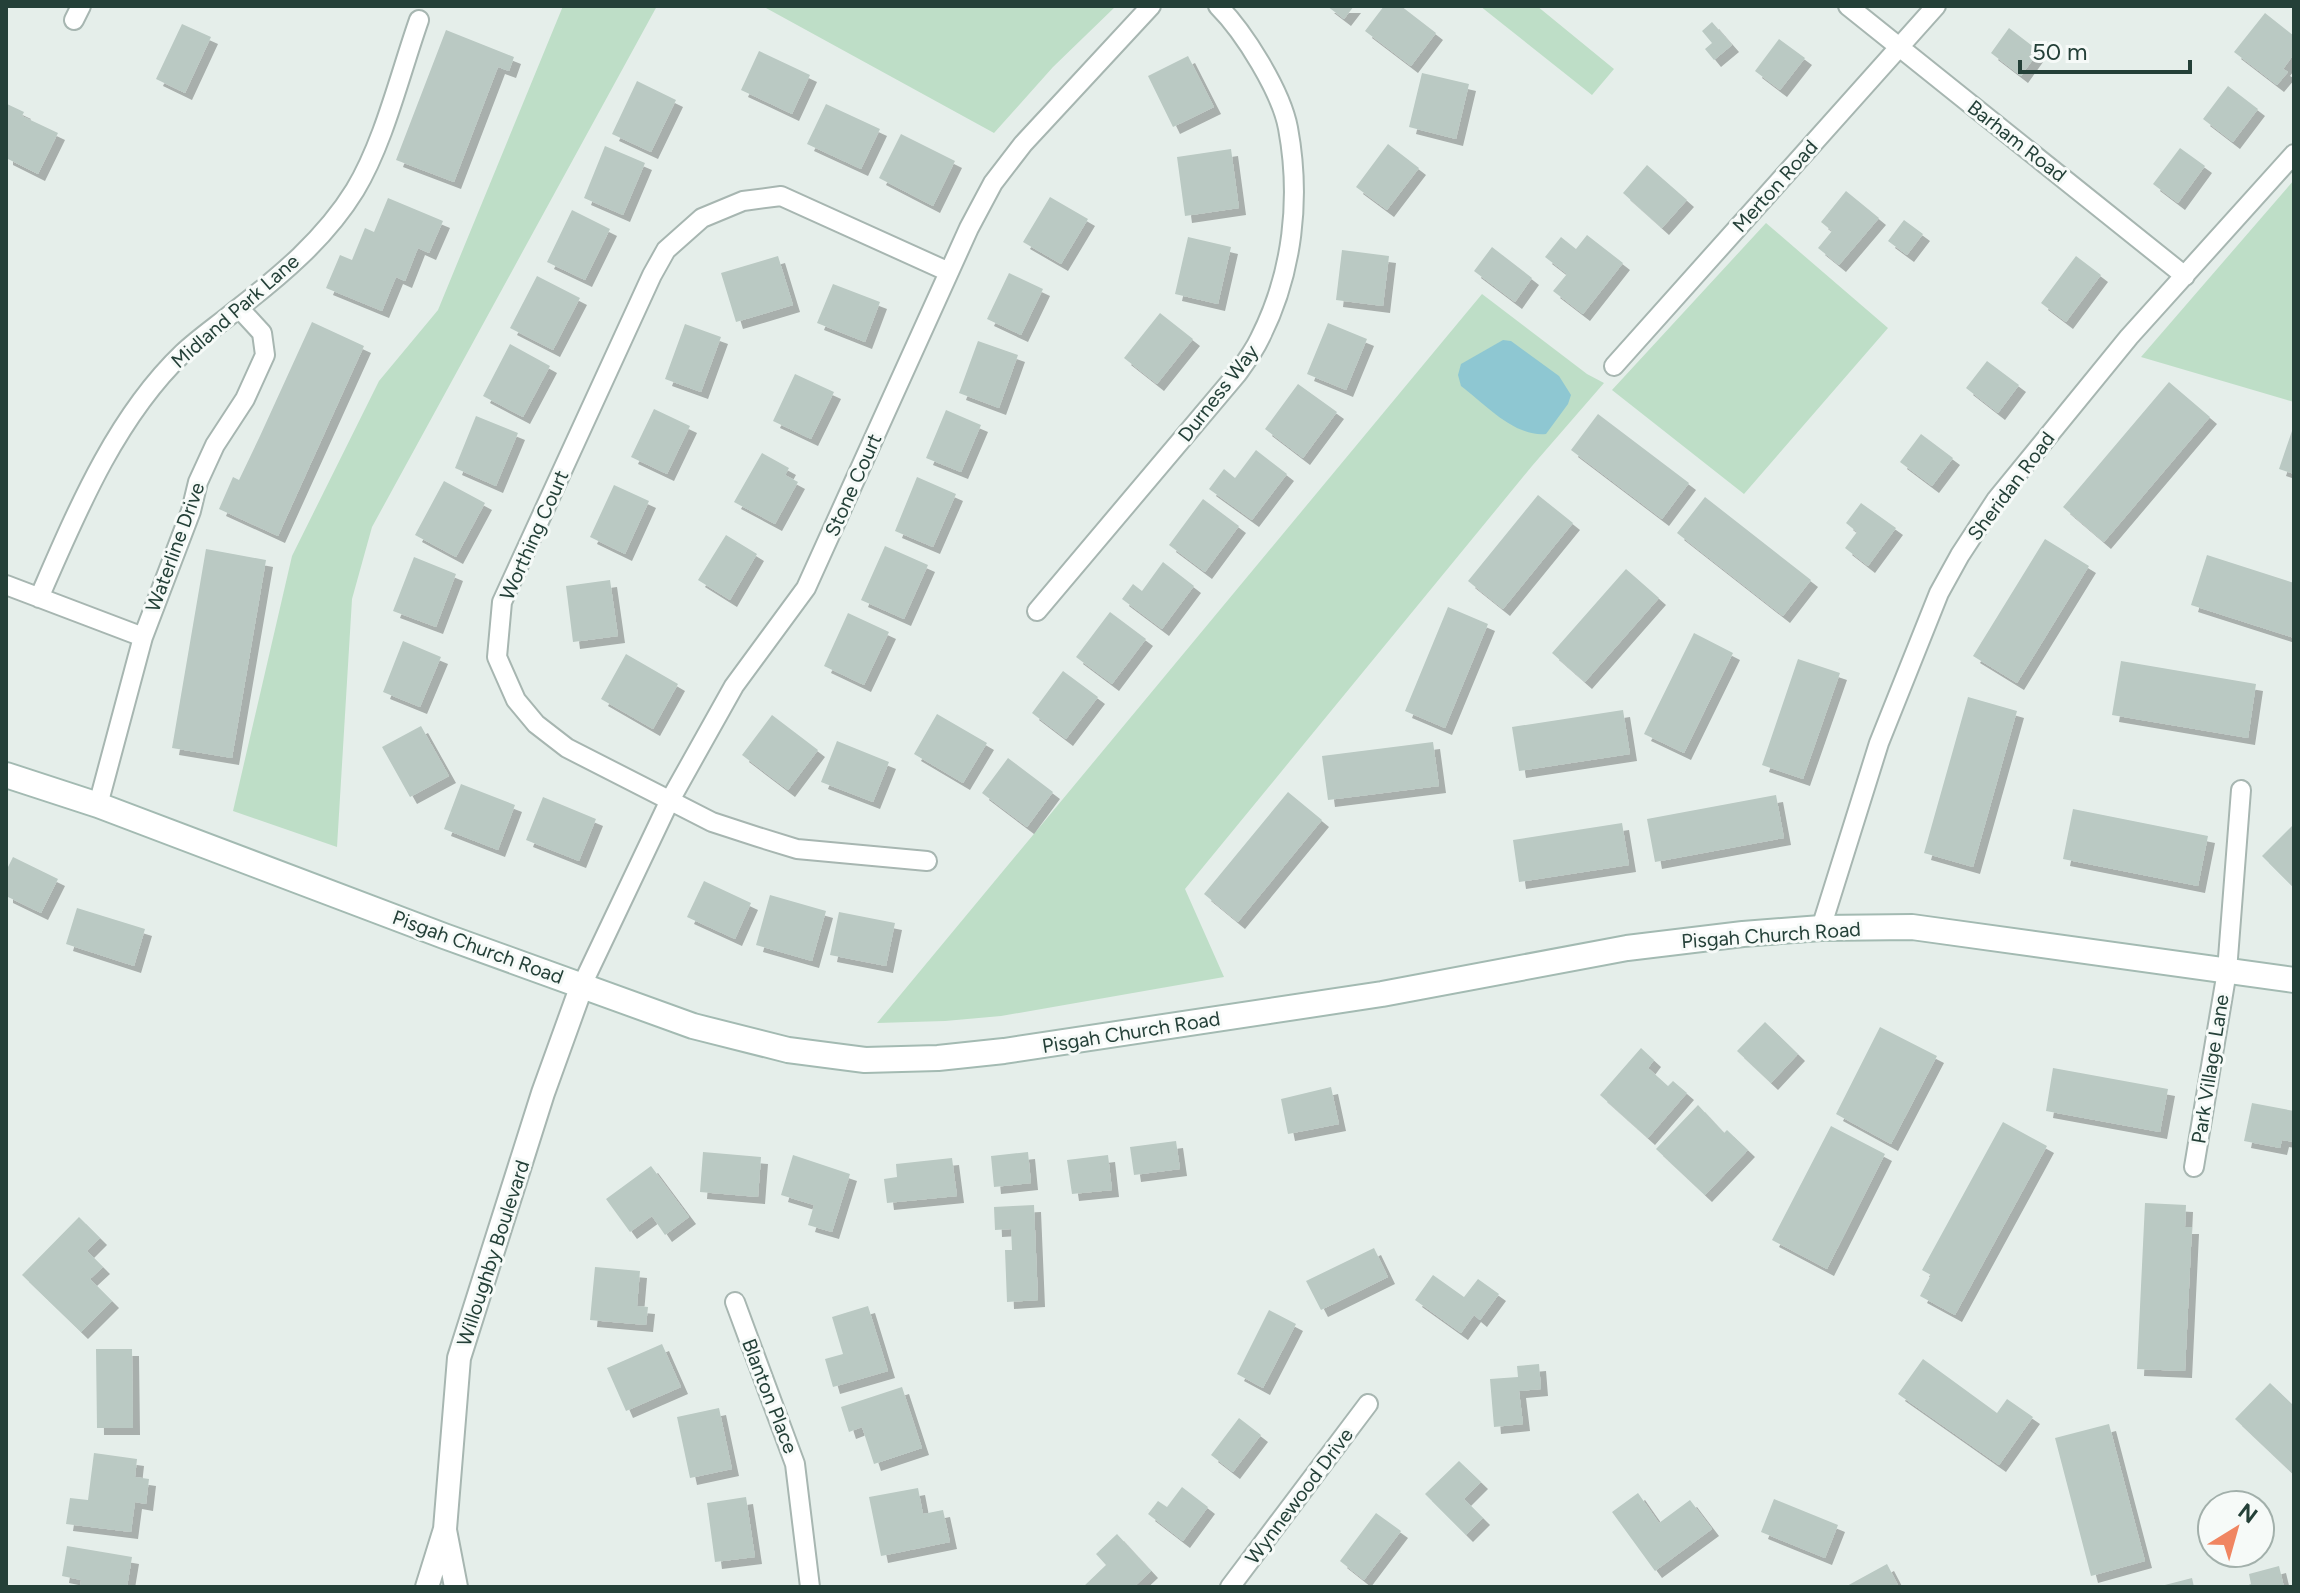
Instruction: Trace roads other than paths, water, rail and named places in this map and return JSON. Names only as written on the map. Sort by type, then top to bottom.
[{"type":"main road","name":"Pisgah Church Road","points":[[6,775],[98,805],[430,931],[693,1026],[788,1050],[865,1060],[938,1058],[1167,1028],[1382,994],[1627,948],[1821,928],[1912,927],[2294,980]]},
{"type":"street","name":"Stone Court","points":[[582,985],[669,802],[734,686],[806,588],[949,272],[993,183],[1023,144],[1151,6]]},
{"type":"street","name":"Durness Way","points":[[1037,611],[1237,374],[1260,338],[1289,258],[1295,209],[1288,125],[1265,72],[1233,21],[1218,6]]},
{"type":"street","name":"Barham Road","points":[[1848,6],[2185,276]]},
{"type":"street","name":"Merton Road","points":[[1614,366],[1936,6]]},
{"type":"street","name":"Midland Park Lane","points":[[39,598],[95,479],[145,397],[185,351],[294,263],[335,218],[355,190],[370,160],[419,20]]},
{"type":"street","name":"Sheridan Road","points":[[1821,928],[1879,743],[1939,593],[1960,555],[1996,500],[2129,337],[2294,154]]},
{"type":"street","name":"Worthing Court","points":[[927,861],[797,849],[712,822],[669,802],[567,748],[536,724],[516,700],[497,657],[502,602],[652,275],[666,250],[702,218],[743,201],[781,196],[949,272]]},
{"type":"street","name":"Waterline Drive","points":[[98,805],[143,637],[191,511],[198,482],[215,445],[245,399],[265,355],[262,333],[239,308]]},
{"type":"street","points":[[6,585],[143,637]]},
{"type":"street","name":"Park Village Lane","points":[[2194,1167],[2227,971],[2241,790]]},
{"type":"street","name":"Willoughby Boulevard","points":[[427,1587],[445,1529],[459,1358],[543,1093],[582,985]]},
{"type":"street","name":"Blanton Place","points":[[735,1302],[795,1464],[810,1587]]},
{"type":"street","name":"Wynnewood Drive","points":[[1230,1587],[1368,1404]]},
{"type":"street","name":"Willoughby Boulevard","points":[[445,1529],[456,1587]]},
{"type":"water","points":[[1503,340],[1511,341],[1559,376],[1571,395],[1546,434],[1534,434],[1511,425],[1461,386],[1458,375],[1461,364]]}]
